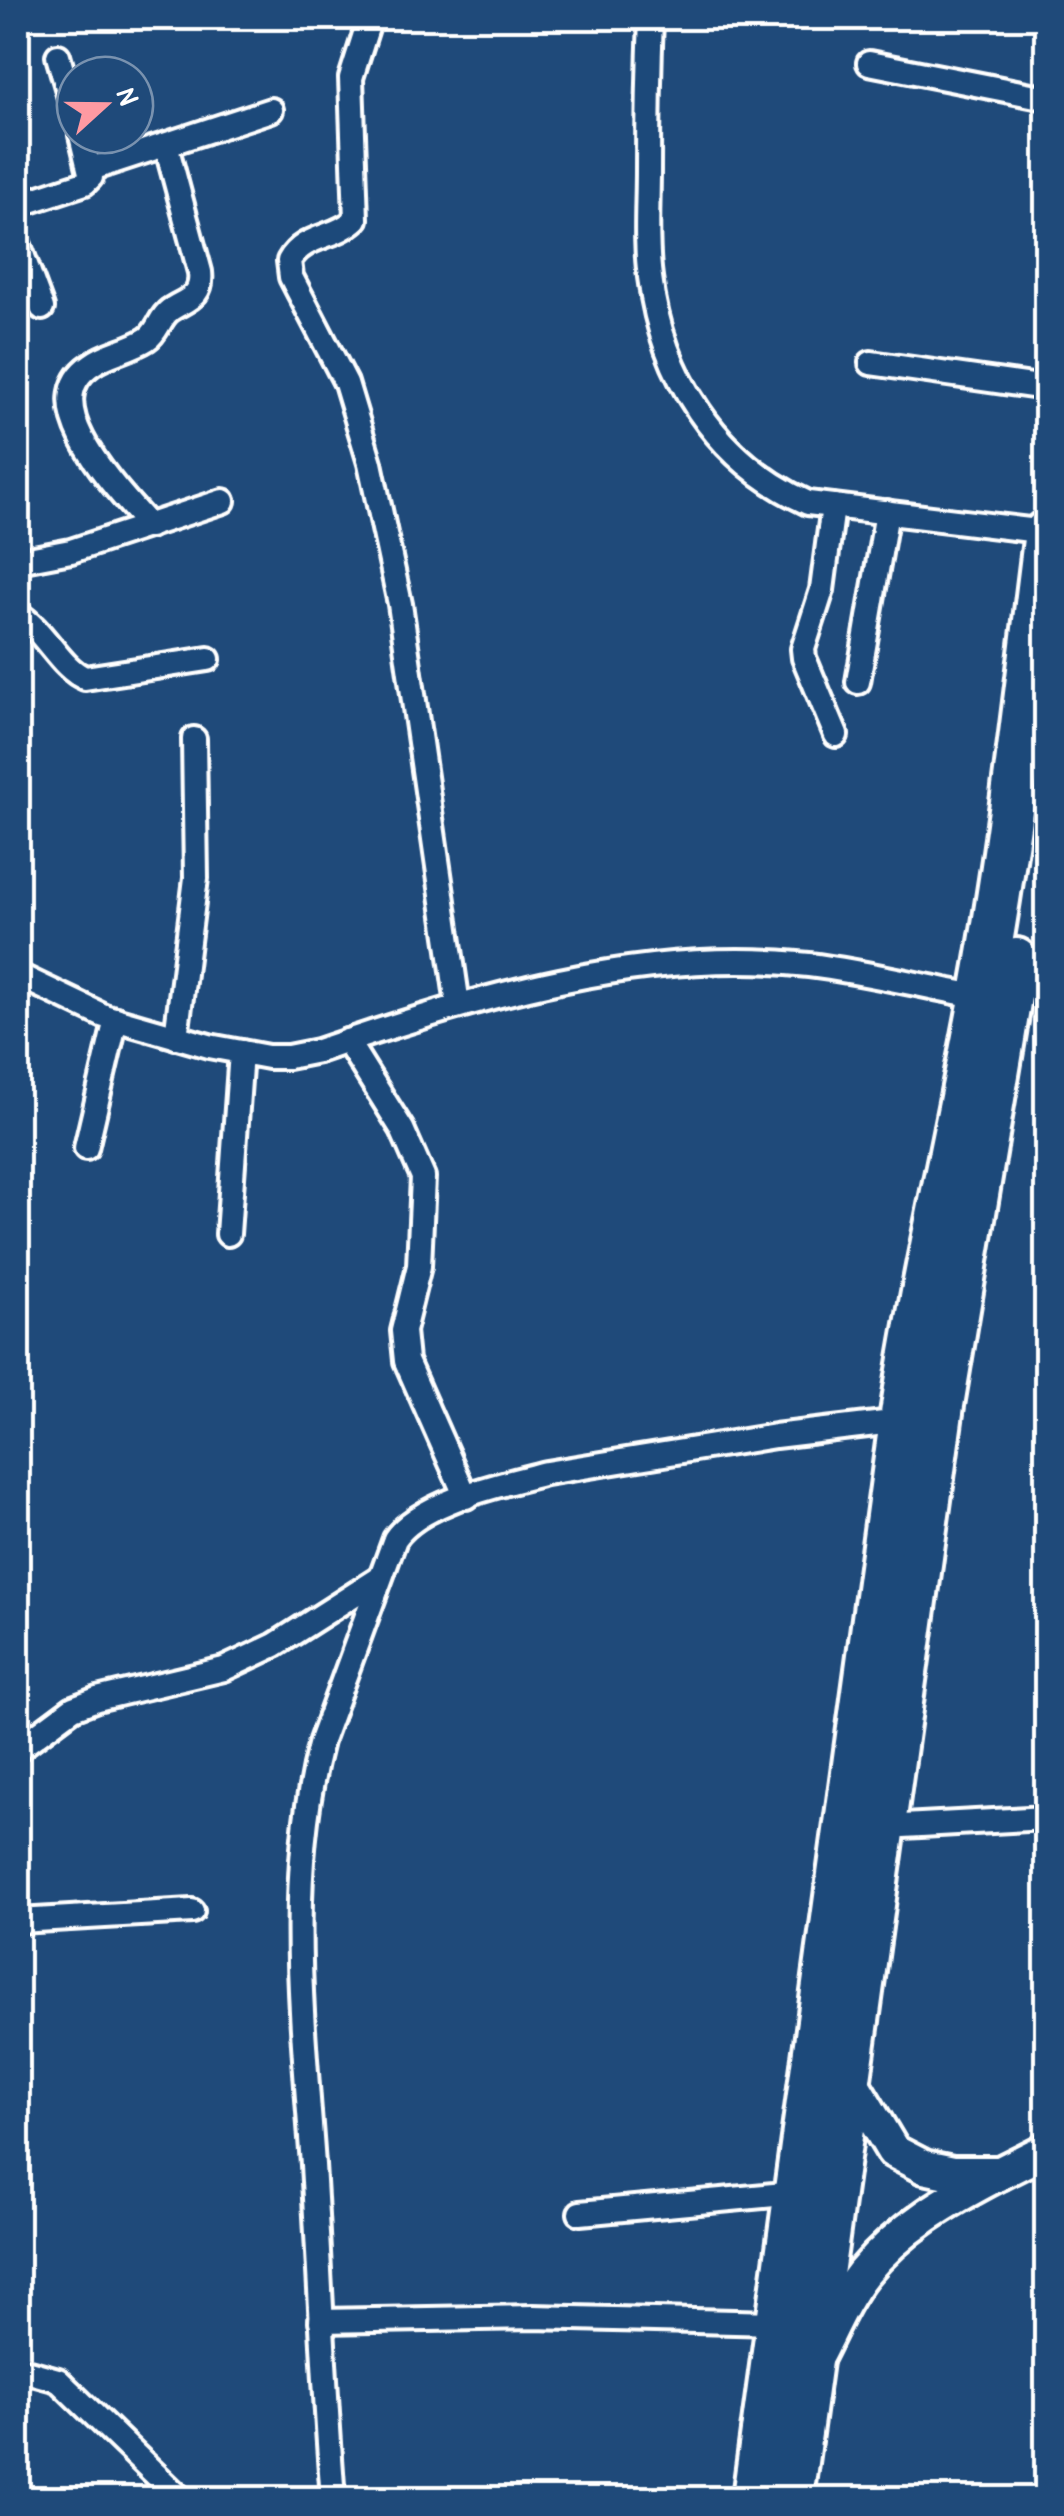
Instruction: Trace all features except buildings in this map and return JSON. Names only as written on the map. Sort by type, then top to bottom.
[{"type":"highway","points":[[791,2498],[885,1827],[926,1263],[982,996],[1007,838],[1046,532]]},
{"type":"highway","points":[[754,2498],[796,2192],[915,1409],[1005,1040],[1046,746]]},
{"type":"street","points":[[370,18],[351,78],[356,219],[349,226],[304,243],[289,261],[291,277],[346,383],[370,463],[400,604],[458,1006]]},
{"type":"street","points":[[651,18],[649,273],[654,308],[687,398],[717,439],[790,494],[808,502],[1046,532]]},
{"type":"street","points":[[869,63],[1046,98]]},
{"type":"street","points":[[91,169],[270,110]]},
{"type":"street","points":[[149,526],[87,448],[72,414],[78,378],[90,365],[147,339],[160,319],[199,291],[200,272],[166,145]]},
{"type":"street","points":[[18,204],[85,183],[91,177],[87,155]]},
{"type":"street","points":[[18,243],[42,308]]},
{"type":"street","points":[[871,363],[1046,388]]},
{"type":"street","points":[[18,561],[71,551],[223,501]]},
{"type":"street","points":[[834,506],[818,606],[803,649],[836,735]]},
{"type":"street","points":[[858,682],[887,512]]},
{"type":"street","points":[[18,614],[37,626],[74,674],[85,678],[208,660]]},
{"type":"street","points":[[176,1036],[196,878],[194,740]]},
{"type":"street","points":[[18,974],[116,1019],[242,1052],[288,1057],[458,1006],[587,975],[745,962],[810,966],[982,996]]},
{"type":"street","points":[[86,1148],[116,1019]]},
{"type":"street","points":[[348,1041],[402,1130],[423,1177],[419,1266],[403,1332],[406,1361],[466,1498]]},
{"type":"street","points":[[228,1234],[242,1052]]},
{"type":"street","points":[[333,2498],[304,2034],[301,1859],[321,1741],[380,1578],[404,1526],[428,1511],[546,1474],[915,1409]]},
{"type":"street","points":[[18,1749],[74,1708],[224,1669],[276,1645],[380,1578]]},
{"type":"street","points":[[885,1827],[1046,1818]]},
{"type":"street","points":[[18,1921],[192,1911]]},
{"type":"street","points":[[850,2079],[893,2151],[906,2160],[953,2173],[1000,2173]]},
{"type":"street","points":[[809,2368],[862,2274],[903,2232],[924,2215],[1046,2150]]},
{"type":"street","points":[[580,2213],[796,2192]]},
{"type":"street","points":[[321,2320],[534,2317],[778,2323]]},
{"type":"street","points":[[18,2369],[58,2380],[180,2498]]}]
